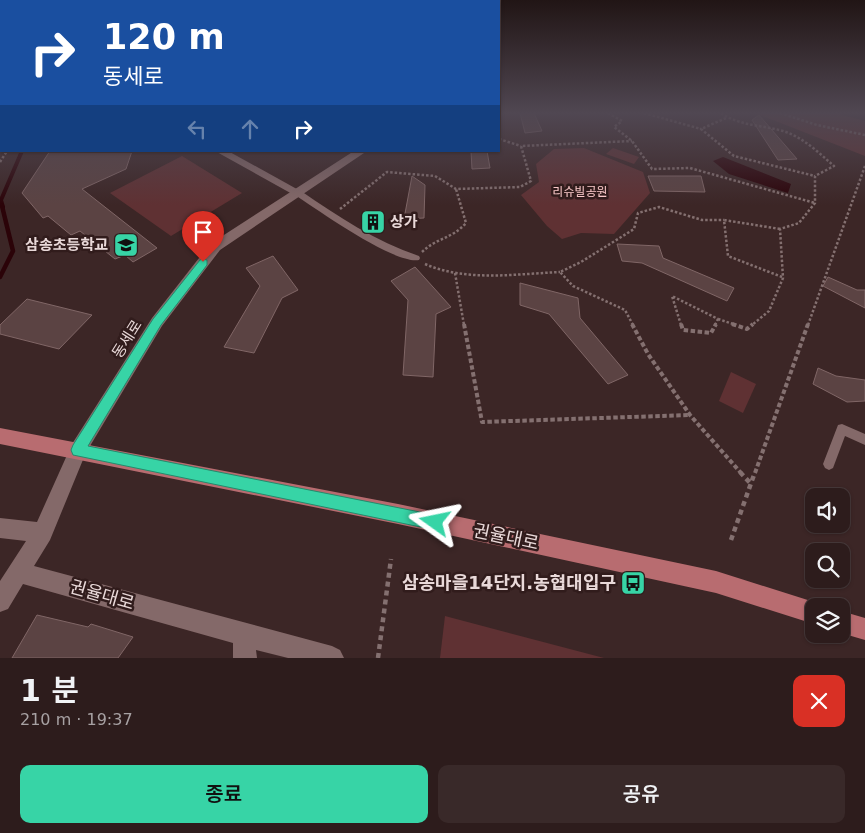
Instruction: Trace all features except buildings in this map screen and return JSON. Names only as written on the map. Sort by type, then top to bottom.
[{"type":"main road","name":"권율대로","points":[[0,436],[398,514],[716,582],[805,610]]},
{"type":"main road","points":[[850,625],[865,629]]},
{"type":"street","points":[[222,152],[298,193]]},
{"type":"street","name":"동세로","points":[[78,450],[157,322],[215,247],[360,152]]},
{"type":"street","points":[[0,601],[43,533],[78,450]]},
{"type":"street","points":[[0,528],[43,533]]},
{"type":"street","name":"권율대로","points":[[19,572],[332,658]]},
{"type":"street","points":[[244,635],[246,658]]},
{"type":"lane","points":[[298,193],[357,233],[392,251],[416,258]]},
{"type":"lane","points":[[830,464],[842,429],[865,440]]},
{"type":"path","points":[[514,144],[522,146],[572,144]]},
{"type":"path","points":[[634,144],[652,169],[690,168],[815,203]]},
{"type":"path","points":[[719,144],[734,156],[816,176],[834,166],[808,144]]},
{"type":"path","points":[[331,216],[388,172],[435,176],[456,188],[520,187],[531,181],[522,146]]},
{"type":"path","points":[[731,540],[865,166]]},
{"type":"path","points":[[456,188],[466,223],[457,233],[429,245],[416,258],[433,269],[454,273],[560,272],[581,262],[634,229],[638,213],[659,207],[702,220],[724,220],[780,229],[799,223],[815,203],[816,176]]},
{"type":"path","points":[[724,220],[728,256],[782,277]]},
{"type":"path","points":[[718,319],[711,333],[683,330],[672,296],[718,319],[747,329],[769,311],[783,278],[780,229]]},
{"type":"path","points":[[560,272],[573,286],[625,310],[648,354],[690,415],[751,484]]},
{"type":"path","points":[[454,273],[482,422],[690,415]]},
{"type":"path","points":[[378,658],[391,559]]},
{"type":"green space","points":[[834,144],[865,144],[865,156]]},
{"type":"green space","name":"리슈빌공원","points":[[584,148],[643,172],[650,193],[614,234],[581,233],[562,239],[547,226],[521,195],[539,182],[536,164],[554,149]]},
{"type":"green space","points":[[613,148],[639,157],[634,164],[606,154]]},
{"type":"green space","points":[[182,156],[242,193],[171,236],[110,193]]},
{"type":"green space","points":[[731,372],[756,384],[743,413],[719,401]]},
{"type":"green space","points":[[445,616],[604,658],[440,658]]},
{"type":"shaded area","points":[[723,157],[791,184],[788,193],[729,174],[713,161]]},
{"type":"waterway","points":[[3,207],[1,200],[22,152]]},
{"type":"waterway","points":[[0,277],[13,251],[2,206]]},
{"type":"place","name":"상가","points":[[373,222]]},
{"type":"place","name":"삼송초등학교","points":[[126,245]]},
{"type":"place","name":"삼송마을14단지.농협대입구","points":[[633,583]]},
{"type":"route","points":[[203,262],[157,322],[78,450],[435,522]]}]
